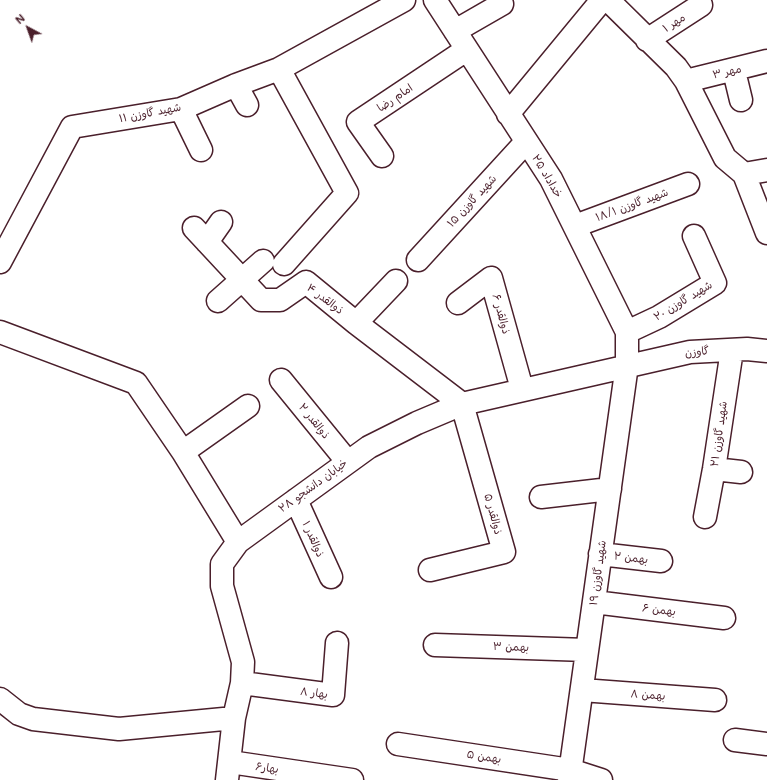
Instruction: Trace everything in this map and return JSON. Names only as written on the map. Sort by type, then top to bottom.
[{"type":"street","name":"شهید گاوزن ۱۱","points":[[0,262],[72,127],[181,109],[236,85],[279,69],[404,0]]},
{"type":"street","name":"خداداد ۲۵","points":[[435,0],[551,179],[627,332],[627,365]]},
{"type":"street","points":[[508,114],[602,0]]},
{"type":"street","points":[[608,0],[676,67],[686,81],[725,158],[744,174],[767,233]]},
{"type":"street","points":[[455,31],[502,4]]},
{"type":"street","name":"مهر ۱","points":[[648,40],[701,5]]},
{"type":"street","name":"امام رضا","points":[[382,156],[358,122],[466,50]]},
{"type":"street","name":"مهر ۳","points":[[686,81],[734,71],[767,62]]},
{"type":"street","points":[[279,69],[347,194],[284,264]]},
{"type":"street","points":[[734,71],[741,100]]},
{"type":"street","points":[[236,85],[247,105]]},
{"type":"street","points":[[181,109],[201,150]]},
{"type":"street","name":"شهید گاوزن ۱۵","points":[[418,260],[526,142]]},
{"type":"street","points":[[744,174],[767,170]]},
{"type":"street","name":"شهید گاوزن ۱۸/۱","points":[[575,226],[688,184]]},
{"type":"street","name":"ذوالقدر ۴","points":[[221,222],[200,235],[261,300],[280,300],[306,282],[356,323],[462,404]]},
{"type":"street","name":"شهید گاوزن ۲۰","points":[[627,332],[659,317],[715,284],[694,236]]},
{"type":"street","points":[[218,301],[263,261]]},
{"type":"street","name":"ذوالقدر ۶","points":[[458,303],[491,278],[522,389]]},
{"type":"street","points":[[356,323],[396,281]]},
{"type":"street","points":[[0,332],[136,383],[183,452],[238,542]]},
{"type":"street","name":"گاوزن","points":[[627,365],[690,352],[732,350],[767,351]]},
{"type":"street","name":"شهید گاوزن ۲۱","points":[[705,517],[714,469],[732,350]]},
{"type":"street","name":"خیابان دانشجو ۲۸","points":[[229,771],[234,718],[242,684],[243,662],[222,586],[222,564],[238,542],[347,462],[369,447],[390,436],[462,404],[627,365]]},
{"type":"street","name":"شهید گاوزن ۱۹","points":[[570,775],[627,365]]},
{"type":"street","name":"ذوالقدر ۲","points":[[281,380],[347,462]]},
{"type":"street","name":"ذوالقدر ۵","points":[[430,570],[504,552],[462,404]]},
{"type":"street","points":[[183,452],[248,406]]},
{"type":"street","points":[[714,469],[741,472]]},
{"type":"street","points":[[541,497],[610,489]]},
{"type":"street","name":"ذوالقدر ۱","points":[[296,500],[331,577]]},
{"type":"street","name":"بهمن ۲","points":[[600,554],[662,561]]},
{"type":"street","name":"بهمن ۶","points":[[594,602],[724,618]]},
{"type":"street","name":"بهار ۸","points":[[242,684],[333,695],[337,643]]},
{"type":"street","name":"بهمن ۳","points":[[435,645],[587,650]]},
{"type":"street","name":"بهمن ۸","points":[[582,690],[715,700]]},
{"type":"street","points":[[0,699],[19,714],[33,719],[119,729],[234,718]]},
{"type":"street","points":[[735,740],[767,744]]},
{"type":"street","name":"بهمن ۵","points":[[398,744],[601,780]]},
{"type":"street","name":"بهار۶","points":[[229,771],[352,780]]}]
